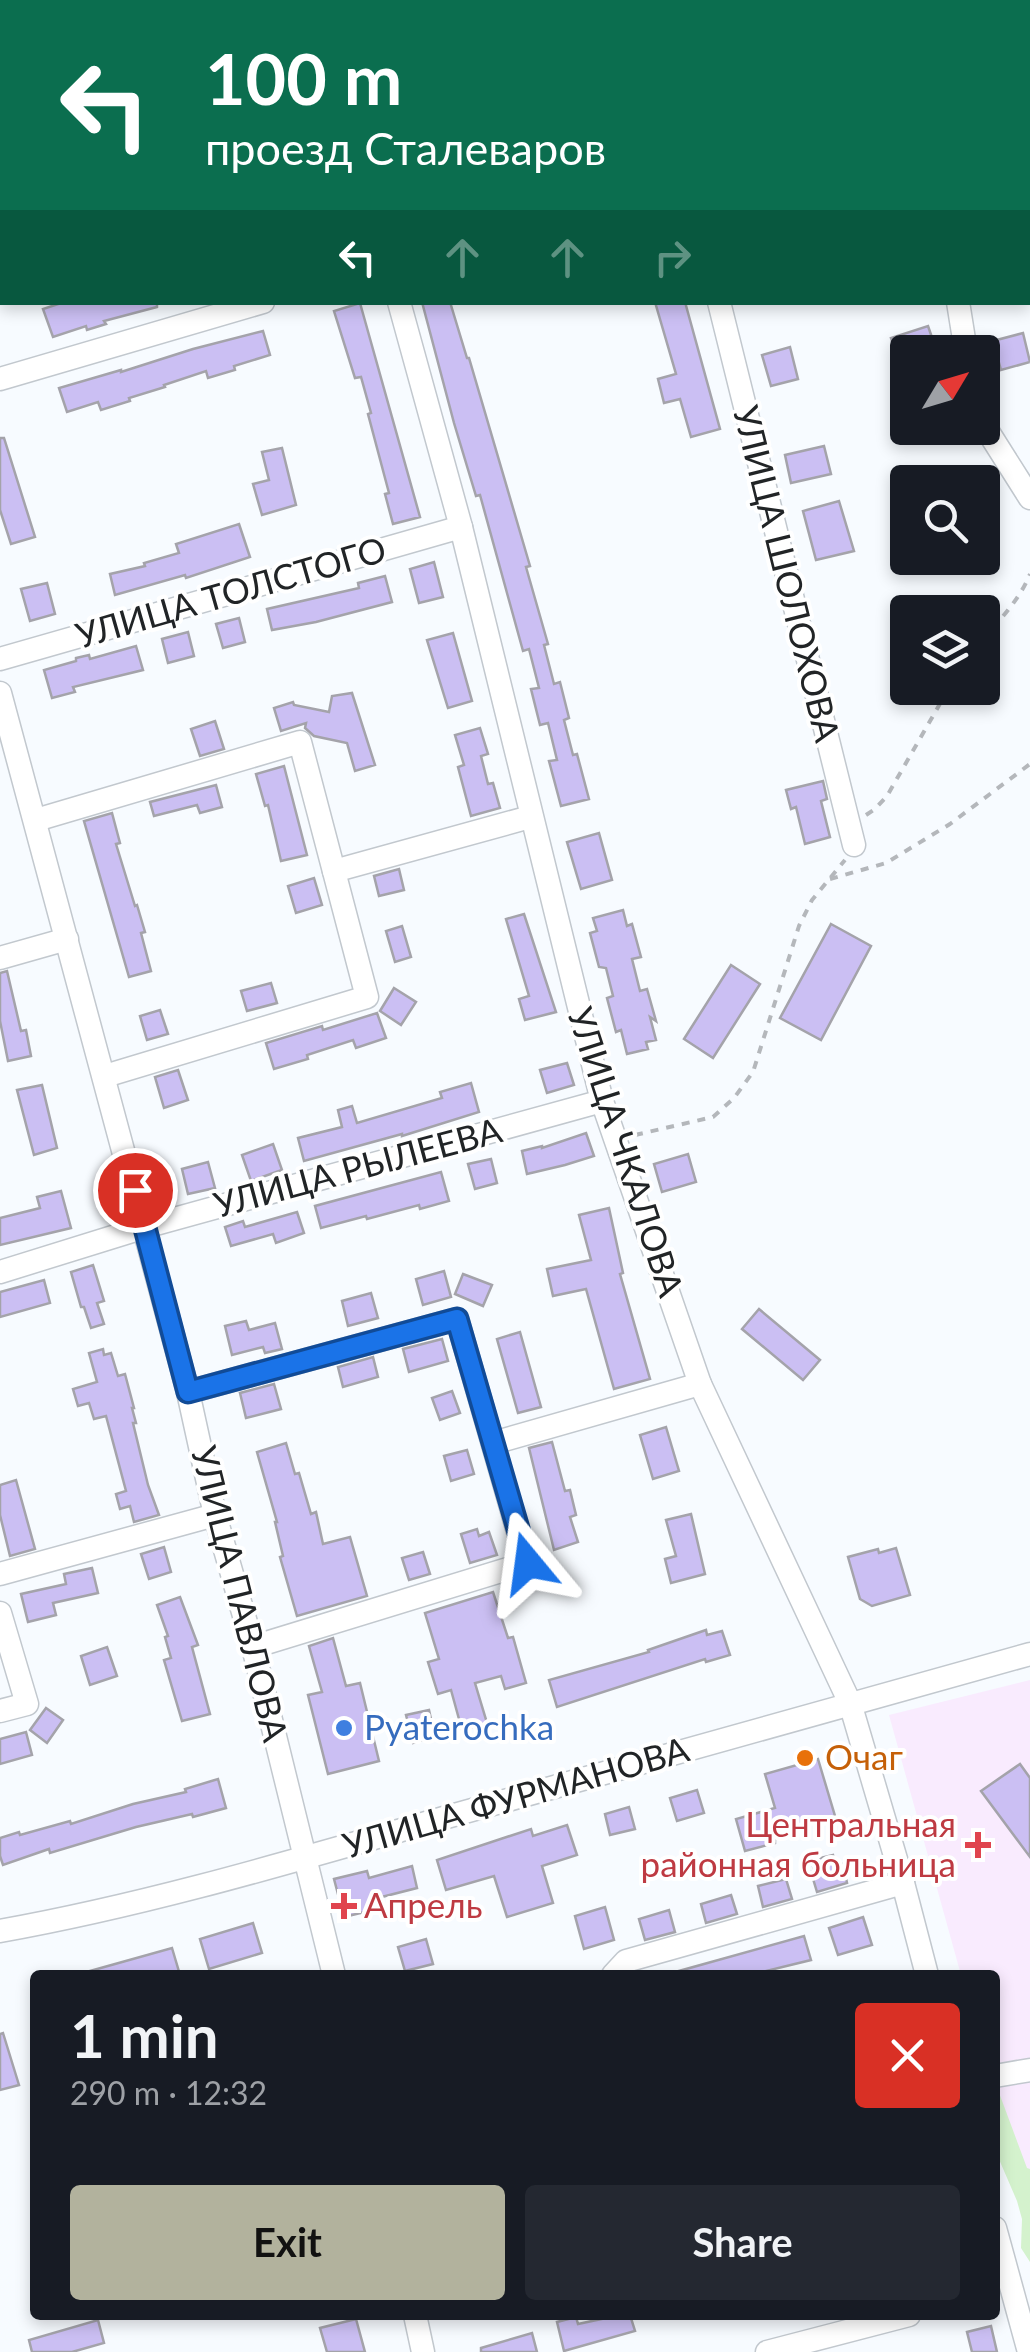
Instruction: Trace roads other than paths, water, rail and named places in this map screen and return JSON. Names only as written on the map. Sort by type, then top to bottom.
[{"type":"street","points":[[0,379],[253,305]]},
{"type":"street","name":"УЛИЦА ЧКАЛОВА","points":[[400,305],[461,528],[602,1101],[700,1384],[850,1703],[926,1970]]},
{"type":"street","name":"УЛИЦА ШОЛОХОВА","points":[[720,305],[851,835]]},
{"type":"street","points":[[958,305],[963,335]]},
{"type":"street","points":[[997,445],[1030,498]]},
{"type":"street","name":"УЛИЦА ТОЛСТОГО","points":[[0,659],[461,528]]},
{"type":"street","name":"УЛИЦА ПАВЛОВА","points":[[0,693],[188,1392],[215,1515],[254,1647],[333,1970]]},
{"type":"street","points":[[36,820],[300,742],[367,997],[104,1076]]},
{"type":"street","points":[[334,872],[530,816]]},
{"type":"street","points":[[0,958],[67,939]]},
{"type":"street","name":"УЛИЦА РЫЛЕЕВА","points":[[0,1272],[145,1227],[602,1101]]},
{"type":"street","points":[[188,1392],[457,1319],[528,1563],[254,1647]]},
{"type":"street","points":[[492,1443],[700,1384]]},
{"type":"street","points":[[0,1574],[215,1515]]},
{"type":"street","points":[[0,1613],[27,1704],[0,1711]]},
{"type":"street","name":"УЛИЦА ФУРМАНОВА","points":[[0,1930],[71,1918],[305,1858],[1030,1654]]},
{"type":"street","points":[[618,1970],[626,1961],[903,1883]]},
{"type":"street","points":[[1000,2075],[1030,2070]]},
{"type":"street","points":[[1003,2291],[1029,2352]]},
{"type":"street","points":[[416,2320],[423,2352]]},
{"type":"street","points":[[767,2352],[891,2320]]},
{"type":"place","name":"Pyaterochka","points":[[344,1728]]},
{"type":"place","name":"Очаг","points":[[805,1758]]},
{"type":"place","name":"Центральная районная больница","points":[[978,1845]]},
{"type":"place","name":"Апрель","points":[[344,1906]]}]
